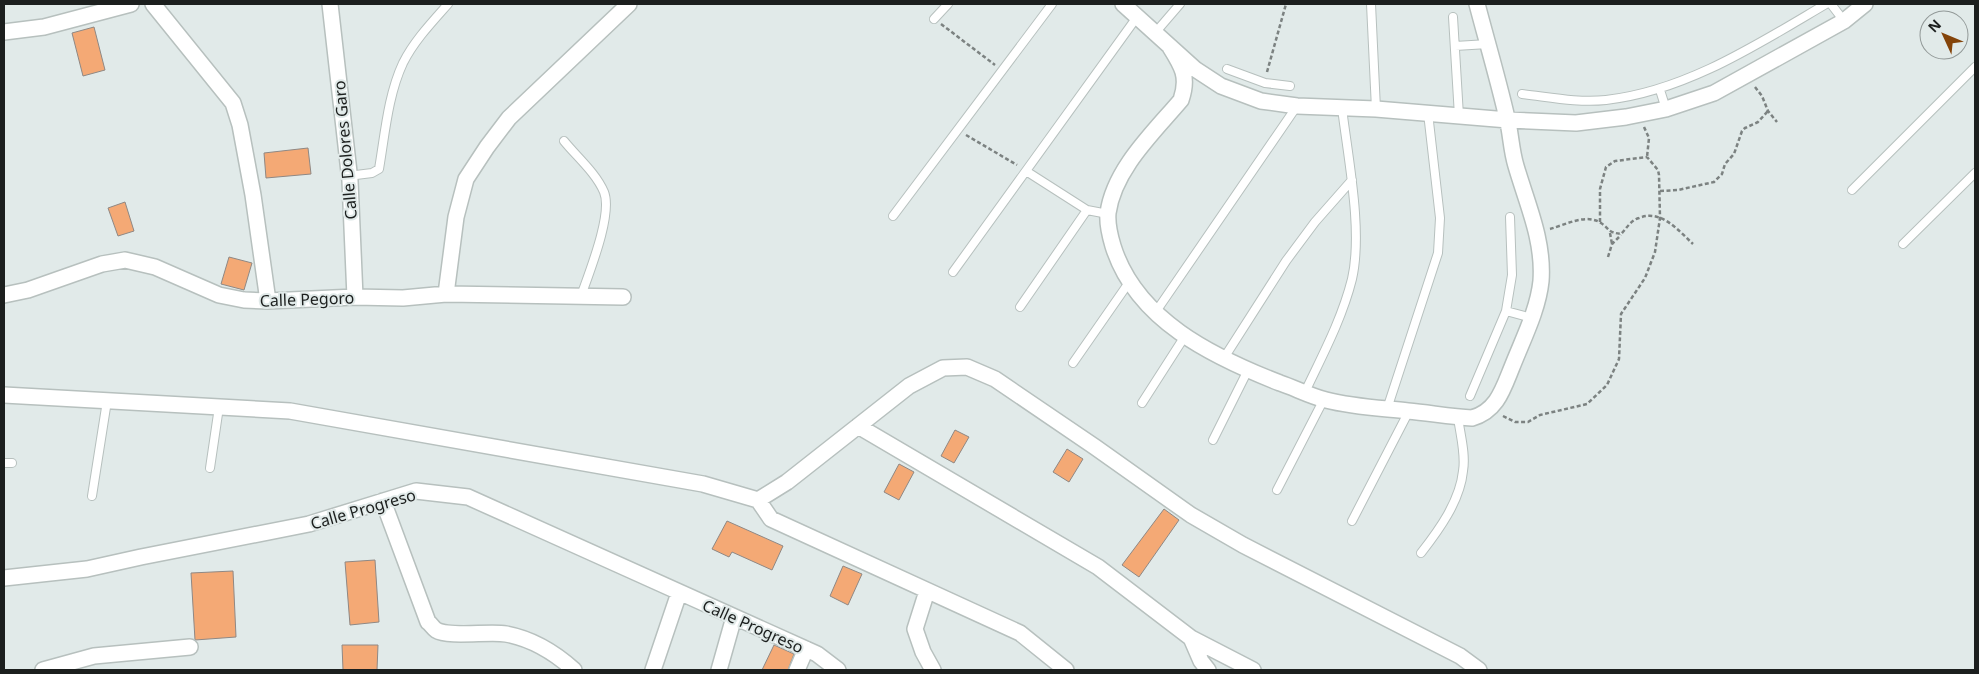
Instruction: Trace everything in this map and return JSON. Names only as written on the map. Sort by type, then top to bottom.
[{"type":"street","points":[[4,32],[44,27],[131,4]]},
{"type":"street","points":[[153,4],[233,103],[240,125],[253,195],[268,301]]},
{"type":"street","name":"Calle Dolores Garo","points":[[330,4],[350,181],[355,297]]},
{"type":"street","points":[[446,294],[456,218],[466,179],[509,118],[629,4]]},
{"type":"street","points":[[1123,4],[1195,69],[1221,86],[1261,101],[1296,106],[1376,109],[1508,120],[1576,123],[1666,110],[1714,93],[1844,21],[1865,4]]},
{"type":"street","points":[[1170,47],[1180,63],[1184,75],[1185,88],[1181,100],[1130,162],[1115,188],[1108,214],[1110,234],[1117,258],[1130,281],[1155,312],[1205,349],[1248,370],[1324,400],[1354,407],[1472,418],[1484,415],[1493,406],[1502,391],[1532,318],[1541,281],[1539,247],[1533,216],[1516,166],[1508,120],[1477,4]]},
{"type":"street","name":"Calle Pegoro","points":[[4,295],[28,290],[102,264],[125,260],[155,267],[219,295],[244,300],[268,301],[355,297],[403,298],[446,294],[623,297]]},
{"type":"street","points":[[758,500],[787,482],[910,386],[943,368],[967,367],[994,379],[1096,447],[1191,514],[1226,535],[1460,656],[1479,670]]},
{"type":"street","points":[[4,395],[290,411],[464,440],[702,484],[758,500],[771,520],[1020,633],[1066,670]]},
{"type":"street","points":[[858,426],[1098,567],[1191,638],[1254,670]]},
{"type":"street","name":"Calle Progreso","points":[[4,578],[87,569],[309,524],[416,491],[468,497],[817,654],[838,670]]},
{"type":"street","points":[[383,501],[428,622],[436,630],[446,633],[504,634],[530,640],[555,655],[574,670]]},
{"type":"street","points":[[927,591],[915,629],[922,652],[933,670]]},
{"type":"street","points":[[653,670],[679,593]]},
{"type":"street","points":[[719,670],[734,617]]},
{"type":"street","points":[[1191,638],[1201,661],[1208,670]]},
{"type":"street","points":[[44,670],[94,656],[190,647]]},
{"type":"street","points":[[797,670],[806,649]]},
{"type":"lane","points":[[350,181],[356,175],[372,174],[379,169],[395,85],[404,62],[428,27],[448,4]]},
{"type":"lane","points":[[934,19],[948,4]]},
{"type":"lane","points":[[892,216],[1052,4]]},
{"type":"lane","points":[[1155,33],[1180,4]]},
{"type":"lane","points":[[1371,4],[1376,109]]},
{"type":"lane","points":[[1522,94],[1565,100],[1605,100],[1660,90],[1716,66],[1826,4]]},
{"type":"lane","points":[[1832,4],[1844,21]]},
{"type":"lane","points":[[953,272],[1137,17]]},
{"type":"lane","points":[[1453,17],[1459,116]]},
{"type":"lane","points":[[1455,46],[1488,44]]},
{"type":"lane","points":[[1852,190],[1975,67]]},
{"type":"lane","points":[[1227,69],[1265,83],[1290,86]]},
{"type":"lane","points":[[1261,101],[1265,83]]},
{"type":"lane","points":[[1660,90],[1666,110]]},
{"type":"lane","points":[[1155,312],[1296,106]]},
{"type":"lane","points":[[1305,392],[1340,316],[1352,278],[1356,239],[1352,180],[1342,108]]},
{"type":"lane","points":[[1387,410],[1438,253],[1440,218],[1428,113]]},
{"type":"lane","points":[[564,141],[595,177],[604,193],[607,209],[581,296]]},
{"type":"lane","points":[[1026,171],[1087,210],[1108,214]]},
{"type":"lane","points":[[1903,244],[1975,173]]},
{"type":"lane","points":[[1224,358],[1286,261],[1315,222],[1352,180]]},
{"type":"lane","points":[[1020,307],[1087,210]]},
{"type":"lane","points":[[1470,396],[1506,311],[1512,275],[1510,217]]},
{"type":"lane","points":[[1073,363],[1130,281]]},
{"type":"lane","points":[[1506,311],[1532,318]]},
{"type":"lane","points":[[1142,403],[1185,336]]},
{"type":"lane","points":[[1213,440],[1248,370]]},
{"type":"lane","points":[[1277,490],[1324,400]]},
{"type":"lane","points":[[92,496],[107,402]]},
{"type":"lane","points":[[210,468],[219,407]]},
{"type":"lane","points":[[1352,521],[1409,411]]},
{"type":"lane","points":[[1421,553],[1434,536],[1452,505],[1464,471],[1458,417]]},
{"type":"path","points":[[1265,83],[1267,69],[1286,4]]},
{"type":"path","points":[[934,19],[1002,70]]},
{"type":"path","points":[[1748,75],[1762,96],[1768,111],[1777,122]]},
{"type":"path","points":[[1660,191],[1678,190],[1714,182],[1722,174],[1725,164],[1734,154],[1742,131],[1758,122],[1768,111]]},
{"type":"path","points":[[1493,406],[1505,418],[1515,422],[1528,422],[1540,415],[1587,404],[1607,384],[1619,359],[1624,307],[1640,287],[1650,267],[1655,252],[1660,218],[1658,170],[1647,157],[1649,138],[1638,115]]},
{"type":"path","points":[[958,130],[1026,171]]},
{"type":"path","points":[[1600,222],[1600,189],[1606,167],[1614,161],[1647,157]]},
{"type":"path","points":[[1612,244],[1633,221],[1639,218],[1660,218],[1671,223],[1692,244]]},
{"type":"path","points":[[1536,230],[1586,219],[1600,222],[1610,232],[1622,234]]},
{"type":"path","points":[[1608,257],[1612,244],[1610,232]]},
{"type":"building","points":[[94,27],[105,70],[83,76],[72,33]]},
{"type":"building","points":[[308,148],[311,174],[266,178],[264,153]]},
{"type":"building","points":[[125,202],[134,231],[118,236],[108,208]]},
{"type":"building","points":[[229,257],[252,263],[244,290],[221,284]]},
{"type":"building","points":[[955,430],[969,437],[954,463],[941,456]]},
{"type":"building","points":[[1067,449],[1083,459],[1069,482],[1053,472]]},
{"type":"building","points":[[899,464],[914,472],[899,500],[884,492]]},
{"type":"building","points":[[1164,509],[1179,520],[1139,577],[1122,565]]},
{"type":"building","points":[[727,521],[783,546],[772,570],[732,552],[729,557],[712,549]]},
{"type":"building","points":[[375,560],[379,622],[350,625],[345,562]]},
{"type":"building","points":[[843,566],[862,574],[848,605],[830,596]]},
{"type":"building","points":[[233,571],[236,637],[195,640],[191,573]]},
{"type":"building","points":[[342,645],[378,645],[377,670],[343,670]]},
{"type":"building","points":[[774,645],[794,654],[788,670],[762,670]]}]
